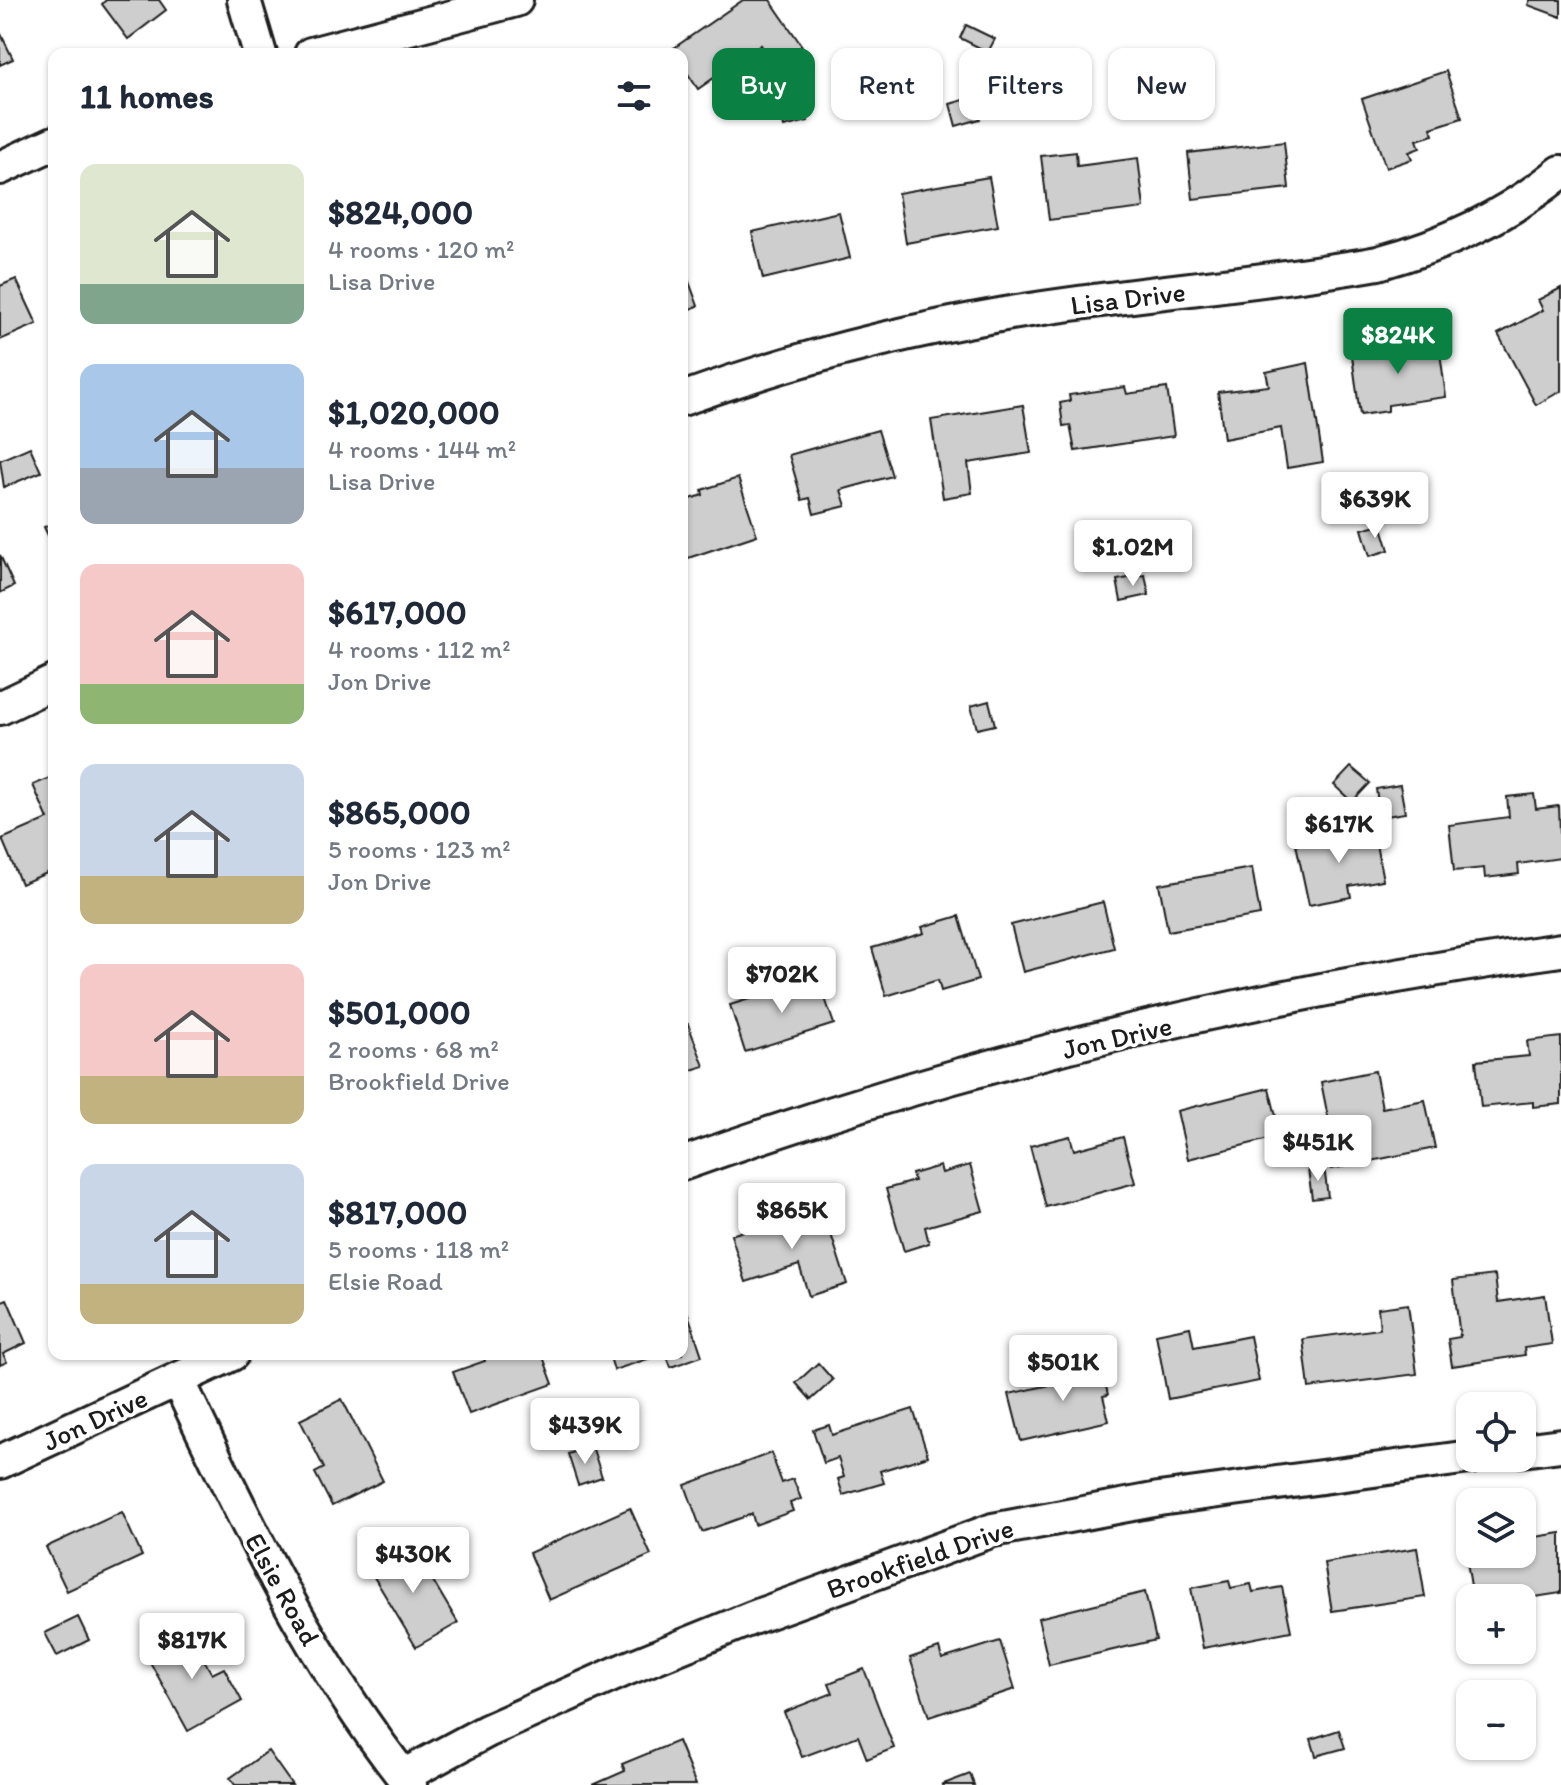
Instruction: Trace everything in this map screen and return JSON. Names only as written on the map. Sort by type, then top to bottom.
[{"type":"street","points":[[244,0],[258,48]]},
{"type":"street","points":[[334,48],[516,0]]},
{"type":"street","points":[[0,168],[48,146]]},
{"type":"street","name":"Lisa Drive","points":[[688,397],[750,375],[871,341],[1005,314],[1378,263],[1432,248],[1484,226],[1561,172]]},
{"type":"street","points":[[0,708],[48,685]]},
{"type":"street","name":"Jon Drive","points":[[688,1162],[779,1130],[1052,1052],[1329,990],[1561,950]]},
{"type":"street","name":"Jon Drive","points":[[0,1462],[220,1360]]},
{"type":"street","name":"Elsie Road","points":[[178,1380],[261,1553],[311,1641],[407,1780]]},
{"type":"street","points":[[1536,1448],[1561,1445]]},
{"type":"street","name":"Brookfield Drive","points":[[407,1780],[487,1731],[626,1669],[766,1612],[993,1530],[1174,1497],[1456,1459]]},
{"type":"building","points":[[106,0],[159,0],[166,10],[128,39],[102,4]]},
{"type":"building","points":[[743,0],[770,0],[802,46],[712,48],[712,79],[698,89],[688,74],[688,48],[674,48]]},
{"type":"building","points":[[1530,0],[1561,0],[1561,17],[1528,5]]},
{"type":"building","points":[[966,25],[995,39],[990,48],[980,48],[960,38]]},
{"type":"building","points":[[0,32],[13,59],[0,65]]},
{"type":"building","points":[[1446,71],[1462,118],[1431,128],[1433,135],[1417,140],[1420,148],[1409,152],[1412,159],[1386,168],[1362,99]]},
{"type":"building","points":[[959,101],[959,120],[977,120],[956,126],[950,104]]},
{"type":"building","points":[[782,120],[808,120],[808,121],[784,127]]},
{"type":"building","points":[[1284,142],[1289,188],[1193,199],[1188,153]]},
{"type":"building","points":[[1076,152],[1077,166],[1138,158],[1144,208],[1049,220],[1041,156]]},
{"type":"building","points":[[989,177],[998,226],[906,243],[898,193]]},
{"type":"building","points":[[839,212],[850,258],[763,279],[752,232]]},
{"type":"building","points":[[16,279],[37,324],[0,340],[0,286]]},
{"type":"building","points":[[688,279],[698,306],[688,310]]},
{"type":"building","points":[[1561,288],[1561,391],[1536,405],[1498,334],[1543,310],[1538,300]]},
{"type":"building","points":[[1406,340],[1408,349],[1439,345],[1446,397],[1388,405],[1388,411],[1360,415],[1352,356],[1379,351],[1378,344]]},
{"type":"building","points":[[1308,363],[1323,462],[1287,468],[1281,428],[1224,439],[1218,392],[1269,386],[1266,372]]},
{"type":"building","points":[[1125,387],[1127,394],[1167,388],[1174,436],[1075,451],[1070,425],[1063,426],[1060,403],[1070,401],[1069,395]]},
{"type":"building","points":[[1023,405],[1031,453],[968,463],[972,493],[943,498],[931,420]]},
{"type":"building","points":[[878,430],[892,476],[841,490],[846,506],[814,514],[810,498],[802,500],[789,455]]},
{"type":"building","points":[[30,447],[41,472],[4,487],[0,460]]},
{"type":"building","points":[[738,478],[757,535],[688,558],[688,500],[703,495],[702,490]]},
{"type":"building","points":[[1381,524],[1389,550],[1370,556],[1362,529]]},
{"type":"building","points":[[0,555],[14,586],[0,593]]},
{"type":"building","points":[[1145,575],[1149,595],[1121,601],[1117,580]]},
{"type":"building","points":[[989,701],[995,725],[977,729],[971,706]]},
{"type":"building","points":[[1351,767],[1370,783],[1352,802],[1334,785]]},
{"type":"building","points":[[48,779],[48,819],[33,785]]},
{"type":"building","points":[[1400,785],[1405,813],[1380,817],[1376,789]]},
{"type":"building","points":[[1534,794],[1536,809],[1559,806],[1561,858],[1518,864],[1519,874],[1485,878],[1484,868],[1454,871],[1449,825],[1509,817],[1507,797]]},
{"type":"building","points":[[48,819],[48,873],[21,884],[2,839]]},
{"type":"building","points":[[1373,829],[1383,880],[1349,886],[1351,897],[1309,905],[1296,844]]},
{"type":"building","points":[[1252,868],[1260,915],[1168,931],[1159,884]]},
{"type":"building","points":[[1103,902],[1114,948],[1023,972],[1011,925]]},
{"type":"building","points":[[959,916],[978,980],[941,991],[938,980],[886,996],[872,948],[924,933],[922,927]]},
{"type":"building","points":[[818,978],[834,1024],[745,1052],[730,1005]]},
{"type":"building","points":[[688,1024],[704,1066],[688,1071]]},
{"type":"building","points":[[1561,1037],[1561,1104],[1533,1107],[1533,1102],[1481,1107],[1476,1061],[1529,1056],[1527,1041]]},
{"type":"building","points":[[1375,1071],[1382,1108],[1425,1100],[1435,1148],[1331,1169],[1321,1119],[1328,1117],[1321,1082]]},
{"type":"building","points":[[1269,1088],[1281,1136],[1188,1159],[1177,1111]]},
{"type":"building","points":[[1070,1136],[1074,1150],[1123,1137],[1135,1183],[1046,1207],[1030,1146]]},
{"type":"building","points":[[970,1165],[983,1211],[925,1227],[929,1243],[904,1251],[886,1189],[914,1181],[912,1174],[940,1166],[942,1173]]},
{"type":"building","points":[[1324,1167],[1328,1197],[1312,1199],[1308,1169]]},
{"type":"building","points":[[822,1206],[847,1284],[809,1296],[799,1265],[746,1282],[731,1235]]},
{"type":"building","points":[[1495,1275],[1498,1302],[1545,1295],[1552,1344],[1524,1348],[1525,1355],[1452,1366],[1448,1339],[1460,1337],[1453,1280]]},
{"type":"building","points":[[7,1299],[26,1343],[3,1354],[7,1362],[0,1365],[0,1302]]},
{"type":"building","points":[[1408,1304],[1417,1374],[1309,1388],[1303,1339],[1380,1329],[1378,1308]]},
{"type":"building","points":[[688,1314],[702,1356],[671,1367],[668,1360],[688,1360]]},
{"type":"building","points":[[1190,1327],[1194,1347],[1250,1336],[1259,1381],[1168,1399],[1156,1334]]},
{"type":"building","points":[[544,1360],[553,1384],[469,1414],[453,1372],[485,1361]]},
{"type":"building","points":[[611,1360],[645,1360],[614,1370]]},
{"type":"building","points":[[1100,1360],[1108,1395],[1103,1396],[1109,1421],[1021,1441],[1009,1394],[1059,1383],[1056,1370]]},
{"type":"building","points":[[818,1363],[833,1380],[811,1400],[796,1383]]},
{"type":"building","points":[[342,1399],[383,1481],[332,1506],[315,1473],[324,1468],[300,1420]]},
{"type":"building","points":[[913,1409],[928,1456],[880,1471],[884,1483],[843,1495],[838,1479],[844,1477],[838,1458],[824,1463],[813,1430],[829,1425],[832,1435]]},
{"type":"building","points":[[592,1446],[602,1477],[578,1485],[568,1454]]},
{"type":"building","points":[[771,1453],[782,1483],[793,1479],[801,1499],[790,1503],[793,1511],[755,1525],[752,1514],[702,1532],[685,1485]]},
{"type":"building","points":[[630,1508],[651,1555],[549,1600],[529,1553]]},
{"type":"building","points":[[122,1512],[142,1556],[67,1591],[46,1547]]},
{"type":"building","points":[[1561,1533],[1561,1593],[1536,1597],[1536,1584],[1471,1584],[1468,1568],[1536,1568],[1536,1537]]},
{"type":"building","points":[[410,1542],[458,1623],[416,1647],[368,1567]]},
{"type":"building","points":[[1417,1548],[1425,1597],[1332,1611],[1324,1563]]},
{"type":"building","points":[[1229,1581],[1231,1588],[1251,1584],[1253,1592],[1282,1587],[1291,1631],[1203,1648],[1191,1588]]},
{"type":"building","points":[[1145,1592],[1156,1640],[1049,1665],[1038,1618]]},
{"type":"building","points":[[78,1617],[89,1640],[57,1656],[45,1633]]},
{"type":"building","points":[[187,1630],[212,1674],[224,1668],[242,1701],[188,1731],[145,1653]]},
{"type":"building","points":[[1000,1641],[1015,1689],[929,1717],[910,1658],[939,1648],[942,1659]]},
{"type":"building","points":[[864,1669],[894,1748],[867,1759],[858,1736],[802,1757],[784,1712],[833,1693],[829,1683]]},
{"type":"building","points":[[1339,1730],[1345,1748],[1316,1756],[1311,1739]]},
{"type":"building","points":[[678,1741],[696,1785],[593,1785],[625,1771],[622,1764]]},
{"type":"building","points":[[268,1751],[292,1785],[235,1785],[230,1778]]},
{"type":"building","points":[[970,1774],[974,1785],[941,1785]]}]
